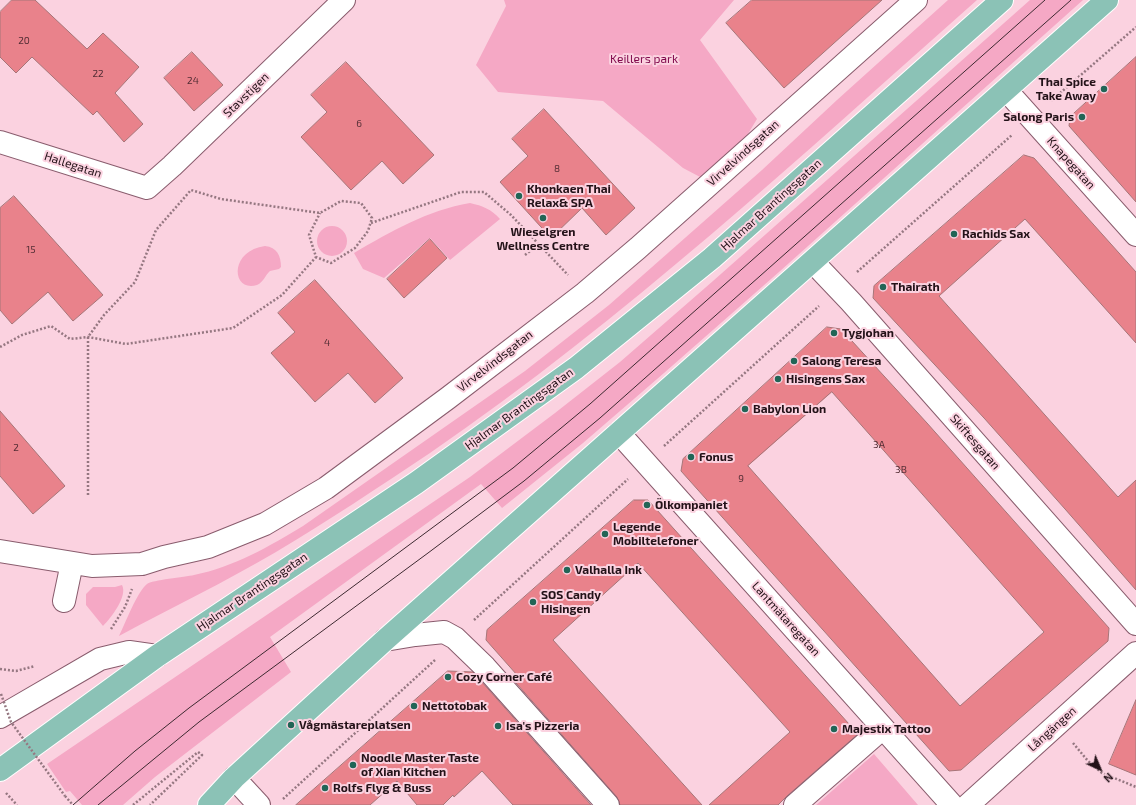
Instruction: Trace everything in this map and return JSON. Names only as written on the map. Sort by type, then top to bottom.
[{"type":"main road","name":"Hjalmar Brantingsgatan","points":[[0,770],[157,656],[416,483],[576,368],[712,258],[1002,0]]},
{"type":"main road","points":[[209,805],[234,778],[385,640],[1107,0]]},
{"type":"street","name":"Stavstigen","points":[[147,188],[178,161],[344,0]]},
{"type":"street","name":"Virvelvindsgatan","points":[[0,551],[92,566],[142,564],[164,557],[208,547],[265,524],[326,488],[448,398],[585,292],[644,242],[916,0]]},
{"type":"street","name":"Knapegatan","points":[[1006,90],[1136,235]]},
{"type":"street","name":"Hallegatan","points":[[0,142],[147,188]]},
{"type":"street","name":"Skiftesgatan","points":[[812,262],[838,288],[1136,624]]},
{"type":"street","name":"Lantmätaregatan","points":[[619,433],[952,805]]},
{"type":"street","points":[[64,601],[72,563]]},
{"type":"street","points":[[385,640],[444,632],[457,639],[485,667],[608,805]]},
{"type":"street","points":[[0,717],[100,659],[130,652],[157,656]]},
{"type":"street","name":"Långängen","points":[[968,805],[1136,653]]},
{"type":"street","points":[[795,805],[883,728]]},
{"type":"street","points":[[234,778],[259,805]]},
{"type":"path","points":[[282,800],[646,463],[838,288],[1136,27]]},
{"type":"path","points":[[88,495],[88,337],[104,315],[135,282],[156,230],[191,190],[221,198],[320,213]]},
{"type":"path","points":[[370,223],[461,192],[484,192],[511,215],[585,292]]},
{"type":"path","points":[[341,201],[361,203],[372,218],[368,231],[354,248],[331,263],[316,257],[309,236],[320,213],[341,201]]},
{"type":"path","points":[[525,256],[539,244]]},
{"type":"path","points":[[0,347],[22,336],[51,326],[70,339],[88,337],[126,344],[233,328],[282,295],[316,257]]},
{"type":"path","points":[[111,630],[125,607],[142,564]]},
{"type":"path","points":[[0,669],[16,671],[37,665]]},
{"type":"path","points":[[1,694],[11,722],[73,805]]},
{"type":"path","points":[[1069,738],[1088,761],[1102,773],[1136,787]]},
{"type":"path","points":[[133,805],[198,752],[202,755],[150,805]]},
{"type":"green space","name":"Keillers park","points":[[504,0],[734,0],[700,40],[757,119],[740,147],[702,178],[683,168],[603,101],[498,92],[476,65],[506,6]]},
{"type":"green space","points":[[948,0],[977,0],[778,177],[573,348],[502,402],[430,453],[334,516],[257,563],[119,636],[135,601],[147,584],[194,575],[223,567],[278,541],[303,526],[525,371],[609,305],[762,170]]},
{"type":"green space","points":[[1030,0],[1083,0],[779,272],[583,443],[502,508],[481,484],[270,637],[291,672],[155,777],[123,805],[82,805],[70,791],[66,792],[47,764],[470,477],[555,413],[620,362]]},
{"type":"green space","points":[[470,203],[486,208],[500,219],[450,260],[430,238],[384,278],[363,269],[354,253],[381,237],[424,216],[454,206]]},
{"type":"green space","points":[[332,226],[343,230],[347,241],[343,252],[332,256],[321,252],[317,241],[321,230]]},
{"type":"green space","points":[[265,246],[273,248],[278,253],[281,267],[270,271],[257,285],[249,286],[242,283],[238,270],[240,263],[245,255],[253,249]]},
{"type":"green space","points":[[122,585],[123,595],[121,601],[103,626],[86,605],[86,594],[93,587],[115,587]]},
{"type":"green space","points":[[874,754],[918,805],[816,805]]},
{"type":"building","points":[[12,0],[35,0],[87,49],[103,33],[139,67],[115,93],[143,124],[124,142],[97,111],[93,115],[32,57],[16,73],[0,57],[0,12]]},
{"type":"building","points":[[752,0],[882,0],[784,88],[726,23]]},
{"type":"building","points":[[192,52],[223,85],[194,111],[164,78]]},
{"type":"building","points":[[1136,57],[1136,202],[1069,126],[1070,117]]},
{"type":"building","points":[[346,62],[434,155],[403,184],[382,161],[351,190],[301,137],[327,112],[311,95]]},
{"type":"building","points":[[544,109],[635,208],[606,235],[582,208],[551,238],[500,182],[528,156],[512,139]]},
{"type":"building","points":[[1024,155],[1034,158],[1136,272],[1136,343],[1025,219],[939,296],[1118,497],[1136,480],[1136,590],[984,418],[873,298],[874,286]]},
{"type":"building","points":[[14,196],[103,295],[73,321],[48,292],[12,324],[0,310],[0,208]]},
{"type":"building","points":[[430,239],[447,258],[404,298],[387,279]]},
{"type":"building","points":[[315,280],[403,378],[375,403],[348,373],[315,402],[271,353],[295,332],[278,313]]},
{"type":"building","points":[[827,327],[841,329],[927,423],[1109,628],[1108,641],[961,770],[949,771],[681,471],[683,459]],"holes":[[[832,392],[1044,632],[960,706],[748,466]]]},
{"type":"building","points":[[0,411],[65,486],[33,514],[0,476]]},
{"type":"building","points":[[634,500],[648,500],[858,734],[778,805],[709,805],[790,732],[638,563],[553,640],[702,805],[620,805],[617,797],[509,675],[517,675],[486,640],[487,630]]},
{"type":"building","points":[[448,671],[473,672],[591,805],[513,805],[482,771],[443,805],[417,805],[397,781],[370,805],[296,805]]},
{"type":"building","points":[[1136,700],[1136,775],[1109,764]]},
{"type":"tram line","points":[[73,805],[135,751],[189,708],[513,468],[590,404],[1045,0]]},
{"type":"tram line","points":[[98,805],[199,722],[524,481],[600,418],[1071,0]]},
{"type":"place","name":"Thai Spice Take Away","points":[[1104,89]]},
{"type":"place","name":"Salong Paris","points":[[1082,117]]},
{"type":"place","name":"Khonkaen Thai Relax& SPA","points":[[519,196]]},
{"type":"place","name":"Wieselgren Wellness Centre","points":[[543,218]]},
{"type":"place","name":"Rachids Sax","points":[[954,234]]},
{"type":"place","name":"Thairath","points":[[883,287]]},
{"type":"place","name":"Tygjohan","points":[[834,333]]},
{"type":"place","name":"Salong Teresa","points":[[794,361]]},
{"type":"place","name":"Hisingens Sax","points":[[778,379]]},
{"type":"place","name":"Babylon Lion","points":[[745,409]]},
{"type":"place","name":"Fonus","points":[[691,457]]},
{"type":"place","name":"Ölkompaniet","points":[[647,505]]},
{"type":"place","name":"Legende Mobiltelefoner","points":[[605,534]]},
{"type":"place","name":"Valhalla Ink","points":[[567,570]]},
{"type":"place","name":"SOS Candy Hisingen","points":[[533,602]]},
{"type":"place","name":"Cozy Corner Café","points":[[448,677]]},
{"type":"place","name":"Nettotobak","points":[[414,706]]},
{"type":"place","name":"Vågmästareplatsen","points":[[291,725]]},
{"type":"place","name":"Isa's Pizzeria","points":[[498,726]]},
{"type":"place","name":"Majestix Tattoo","points":[[834,729]]},
{"type":"place","name":"Noodle Master Taste of Xian Kitchen","points":[[353,765]]},
{"type":"place","name":"Rolfs Flyg & Buss","points":[[325,788]]}]
